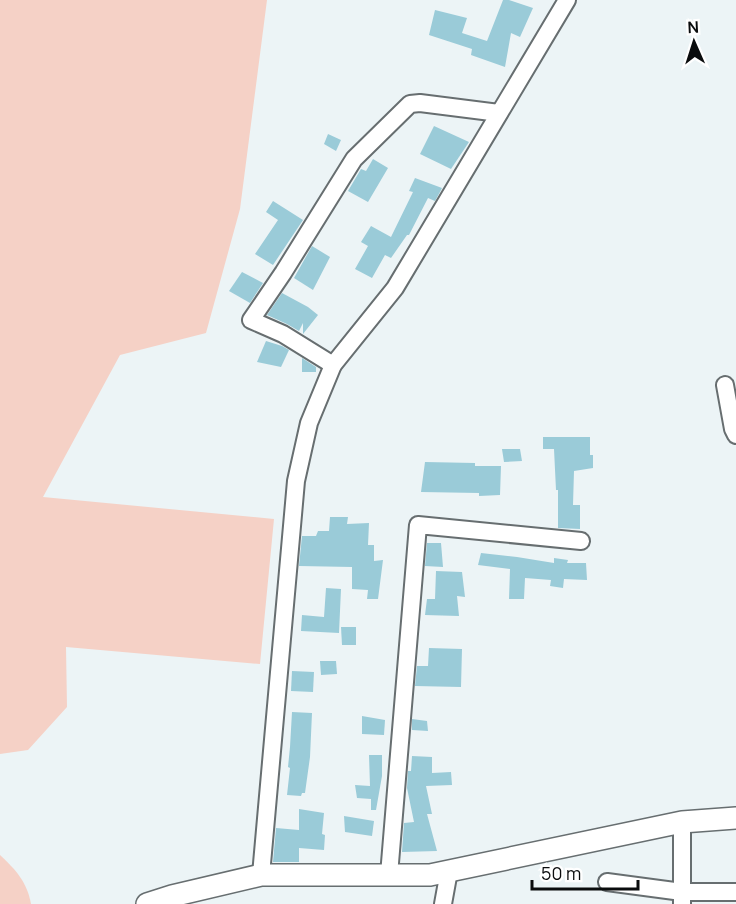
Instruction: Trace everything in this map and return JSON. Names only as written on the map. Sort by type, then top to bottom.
[{"type":"street","points":[[261,875],[296,482],[309,423],[333,365],[395,288],[567,0]]},
{"type":"street","points":[[333,365],[283,334],[251,320],[354,159],[410,104],[420,103],[499,113]]},
{"type":"street","points":[[725,385],[736,435]]},
{"type":"street","points":[[389,875],[418,525],[581,541]]},
{"type":"street","points":[[147,904],[261,875],[430,875],[682,822],[736,818]]},
{"type":"street","points":[[682,822],[682,898]]},
{"type":"street","points":[[443,904],[449,871]]},
{"type":"street","points":[[607,882],[682,898],[736,892]]},
{"type":"shaded area","points":[[0,0],[267,0],[240,209],[206,333],[120,355],[43,497],[274,519],[260,664],[66,647],[67,707],[28,750],[0,754]]},
{"type":"shaded area","points":[[0,855],[20,877],[27,889],[31,904],[0,904]]},
{"type":"building","points":[[503,0],[533,8],[520,37],[511,33],[505,67],[471,55],[472,49],[429,35],[435,10],[467,18],[462,33],[487,41]]},
{"type":"building","points":[[434,126],[469,142],[451,169],[420,154]]},
{"type":"building","points":[[328,134],[341,140],[336,151],[324,144]]},
{"type":"building","points":[[373,159],[388,168],[368,202],[348,191],[361,169],[366,171]]},
{"type":"building","points":[[415,178],[442,188],[435,201],[428,198],[409,235],[391,258],[385,255],[372,278],[355,269],[368,246],[361,242],[371,226],[391,237],[413,192],[409,191]]},
{"type":"building","points":[[273,201],[303,220],[273,265],[255,254],[278,220],[266,212]]},
{"type":"building","points":[[312,246],[330,257],[313,290],[294,278]]},
{"type":"building","points":[[242,272],[263,283],[250,303],[229,291]]},
{"type":"building","points":[[282,293],[318,315],[303,334],[303,323],[299,331],[267,315]]},
{"type":"building","points":[[266,341],[289,350],[281,367],[257,362]]},
{"type":"building","points":[[302,358],[316,367],[316,372],[302,372]]},
{"type":"building","points":[[543,437],[590,437],[593,468],[574,471],[573,505],[580,505],[580,529],[558,528],[558,490],[556,490],[554,449],[543,449]]},
{"type":"building","points":[[502,449],[520,449],[522,461],[504,462]]},
{"type":"building","points":[[425,462],[501,466],[500,495],[421,492]]},
{"type":"building","points":[[330,517],[348,517],[347,524],[369,523],[368,545],[374,545],[374,561],[383,560],[378,599],[367,599],[368,590],[352,589],[352,567],[299,566],[302,536],[316,536],[318,531],[329,531]]},
{"type":"building","points":[[427,543],[441,543],[443,567],[425,566]]},
{"type":"building","points":[[481,553],[554,563],[554,558],[568,560],[567,563],[586,563],[587,580],[564,579],[563,588],[550,586],[551,580],[525,578],[524,599],[509,599],[510,569],[478,565]]},
{"type":"building","points":[[436,571],[462,572],[465,597],[457,596],[459,616],[425,615],[427,599],[435,599]]},
{"type":"building","points":[[326,588],[341,589],[339,633],[301,631],[302,615],[324,617]]},
{"type":"building","points":[[341,627],[356,627],[356,645],[342,645]]},
{"type":"building","points":[[429,648],[462,649],[461,687],[415,686],[417,666],[428,666]]},
{"type":"building","points":[[320,661],[336,661],[337,674],[321,675]]},
{"type":"building","points":[[292,671],[314,672],[313,692],[291,691]]},
{"type":"building","points":[[292,712],[312,713],[310,757],[305,793],[301,796],[287,795]]},
{"type":"building","points":[[362,716],[385,720],[384,735],[362,734]]},
{"type":"building","points":[[412,719],[427,721],[428,731],[412,730]]},
{"type":"building","points":[[369,755],[382,755],[382,776],[376,810],[371,810],[371,799],[357,798],[355,785],[370,786]]},
{"type":"building","points":[[412,756],[432,757],[432,773],[451,772],[452,785],[426,786],[432,814],[427,814],[437,851],[402,852],[404,823],[414,822],[407,788]]},
{"type":"building","points":[[299,809],[324,813],[322,834],[325,835],[324,850],[299,848],[299,862],[273,862],[276,828],[299,830]]},
{"type":"building","points":[[344,816],[374,821],[372,836],[345,832]]}]
